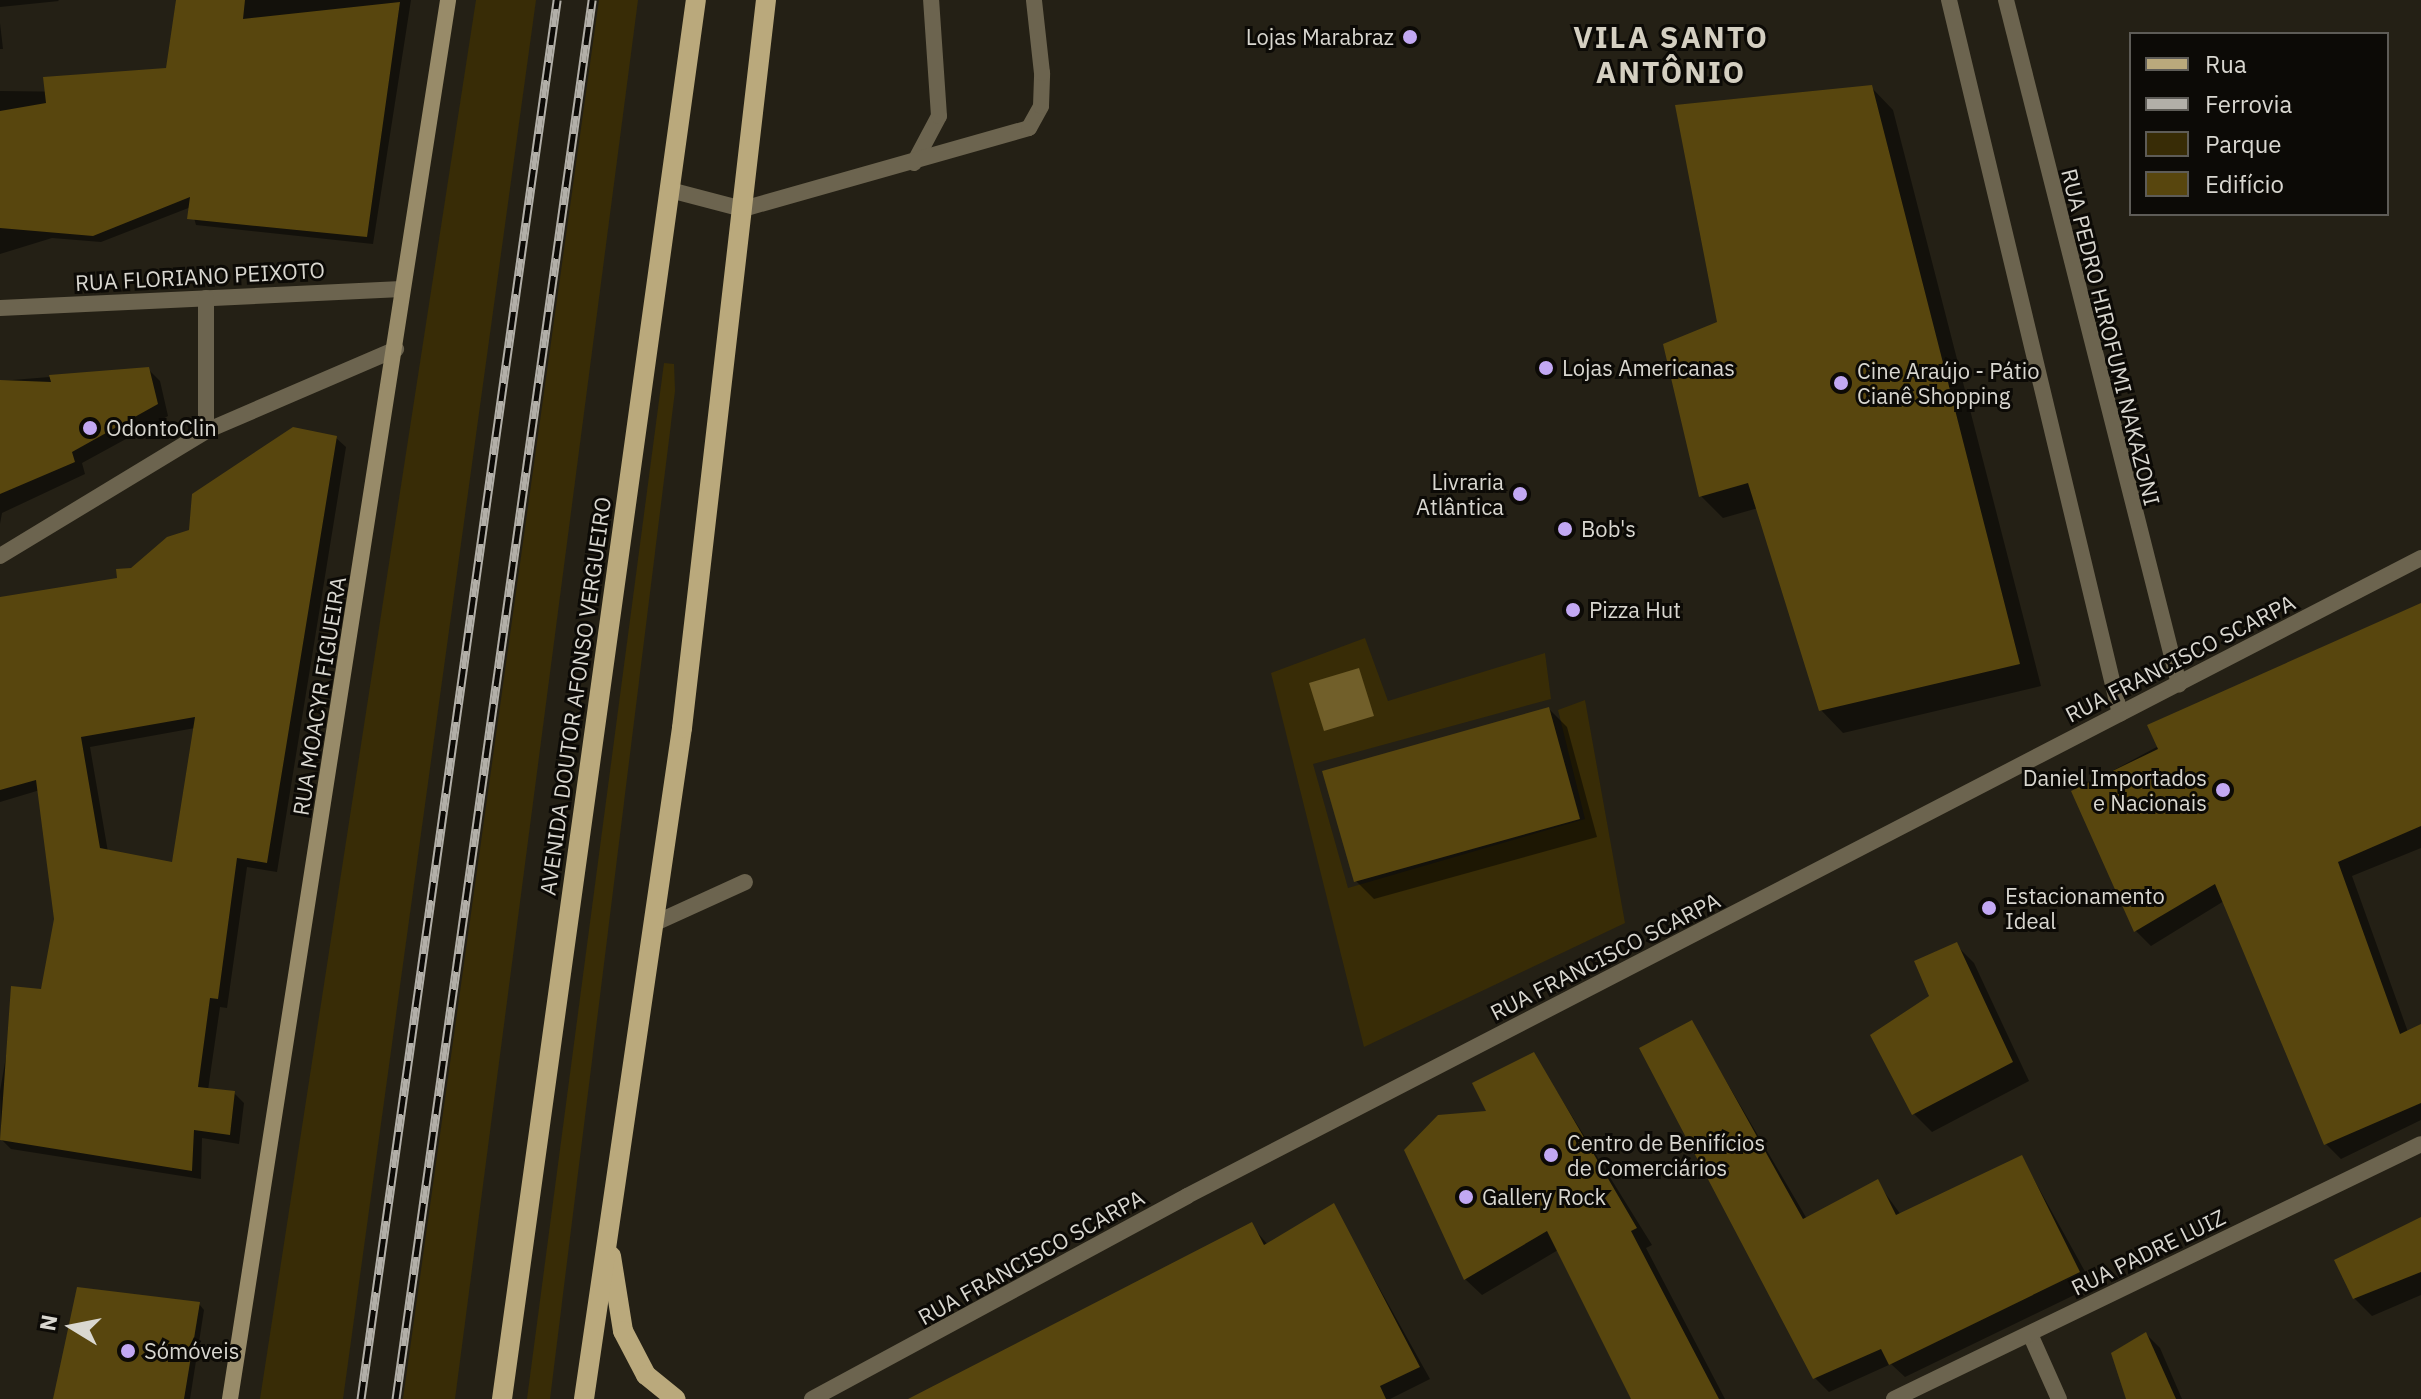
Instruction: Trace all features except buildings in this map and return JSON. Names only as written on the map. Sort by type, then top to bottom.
[{"type":"main road","name":"RUA MOACYR FIGUEIRA","points":[[230,1399],[448,0]]},
{"type":"main road","name":"AVENIDA DOUTOR AFONSO VERGUEIRO","points":[[502,1399],[696,0]]},
{"type":"main road","points":[[584,1399],[653,924],[743,209],[766,0]]},
{"type":"main road","points":[[607,1232],[623,1331],[646,1375],[676,1399]]},
{"type":"street","points":[[913,165],[939,116],[931,0]]},
{"type":"street","points":[[670,190],[743,209],[913,165],[1029,128],[1041,95],[1034,0]]},
{"type":"street","points":[[1949,0],[2120,714]]},
{"type":"street","name":"RUA PEDRO HIROFUMI NAKAZONI","points":[[2006,0],[2179,684]]},
{"type":"street","name":"RUA FLORIANO PEIXOTO","points":[[0,308],[402,289]]},
{"type":"street","points":[[206,298],[206,431]]},
{"type":"street","points":[[0,556],[206,431],[396,349]]},
{"type":"street","name":"RUA FRANCISCO SCARPA","points":[[812,1399],[1187,1196],[2421,558]]},
{"type":"street","points":[[653,924],[745,882]]},
{"type":"street","name":"RUA PADRE LUIZ","points":[[1894,1399],[2421,1144]]},
{"type":"street","points":[[2030,1334],[2059,1399]]},
{"type":"green space","points":[[476,0],[536,0],[343,1399],[260,1399]]},
{"type":"green space","points":[[599,0],[638,0],[455,1399],[403,1399]]},
{"type":"green space","points":[[664,363],[674,364],[675,391],[550,1399],[527,1399]]},
{"type":"green space","points":[[1365,638],[1388,701],[1545,653],[1551,699],[1313,764],[1348,888],[1585,819],[1558,710],[1585,700],[1625,923],[1364,1047],[1271,673]]},
{"type":"shaded area","points":[[1359,668],[1374,716],[1324,731],[1309,683]]},
{"type":"railway","points":[[361,1399],[557,0]]},
{"type":"railway","points":[[396,1399],[592,0]]},
{"type":"place","name":"Lojas Marabraz","points":[[1410,37]]},
{"type":"place","name":"Lojas Americanas","points":[[1546,368]]},
{"type":"place","name":"Cine Araújo - Pátio Cianê Shopping","points":[[1841,383]]},
{"type":"place","name":"OdontoClin","points":[[90,428]]},
{"type":"place","name":"Livraria Atlântica","points":[[1520,494]]},
{"type":"place","name":"Bob's","points":[[1565,529]]},
{"type":"place","name":"Pizza Hut","points":[[1573,610]]},
{"type":"place","name":"Daniel Importados e Nacionais","points":[[2223,790]]},
{"type":"place","name":"Estacionamento Ideal","points":[[1989,908]]},
{"type":"place","name":"Centro de Benifícios de Comerciários","points":[[1551,1155]]},
{"type":"place","name":"Gallery Rock","points":[[1466,1197]]},
{"type":"place","name":"Sómóveis","points":[[128,1351]]},
{"type":"district","name":"VILA SANTO ANTÔNIO","points":[[1671,54]]}]
